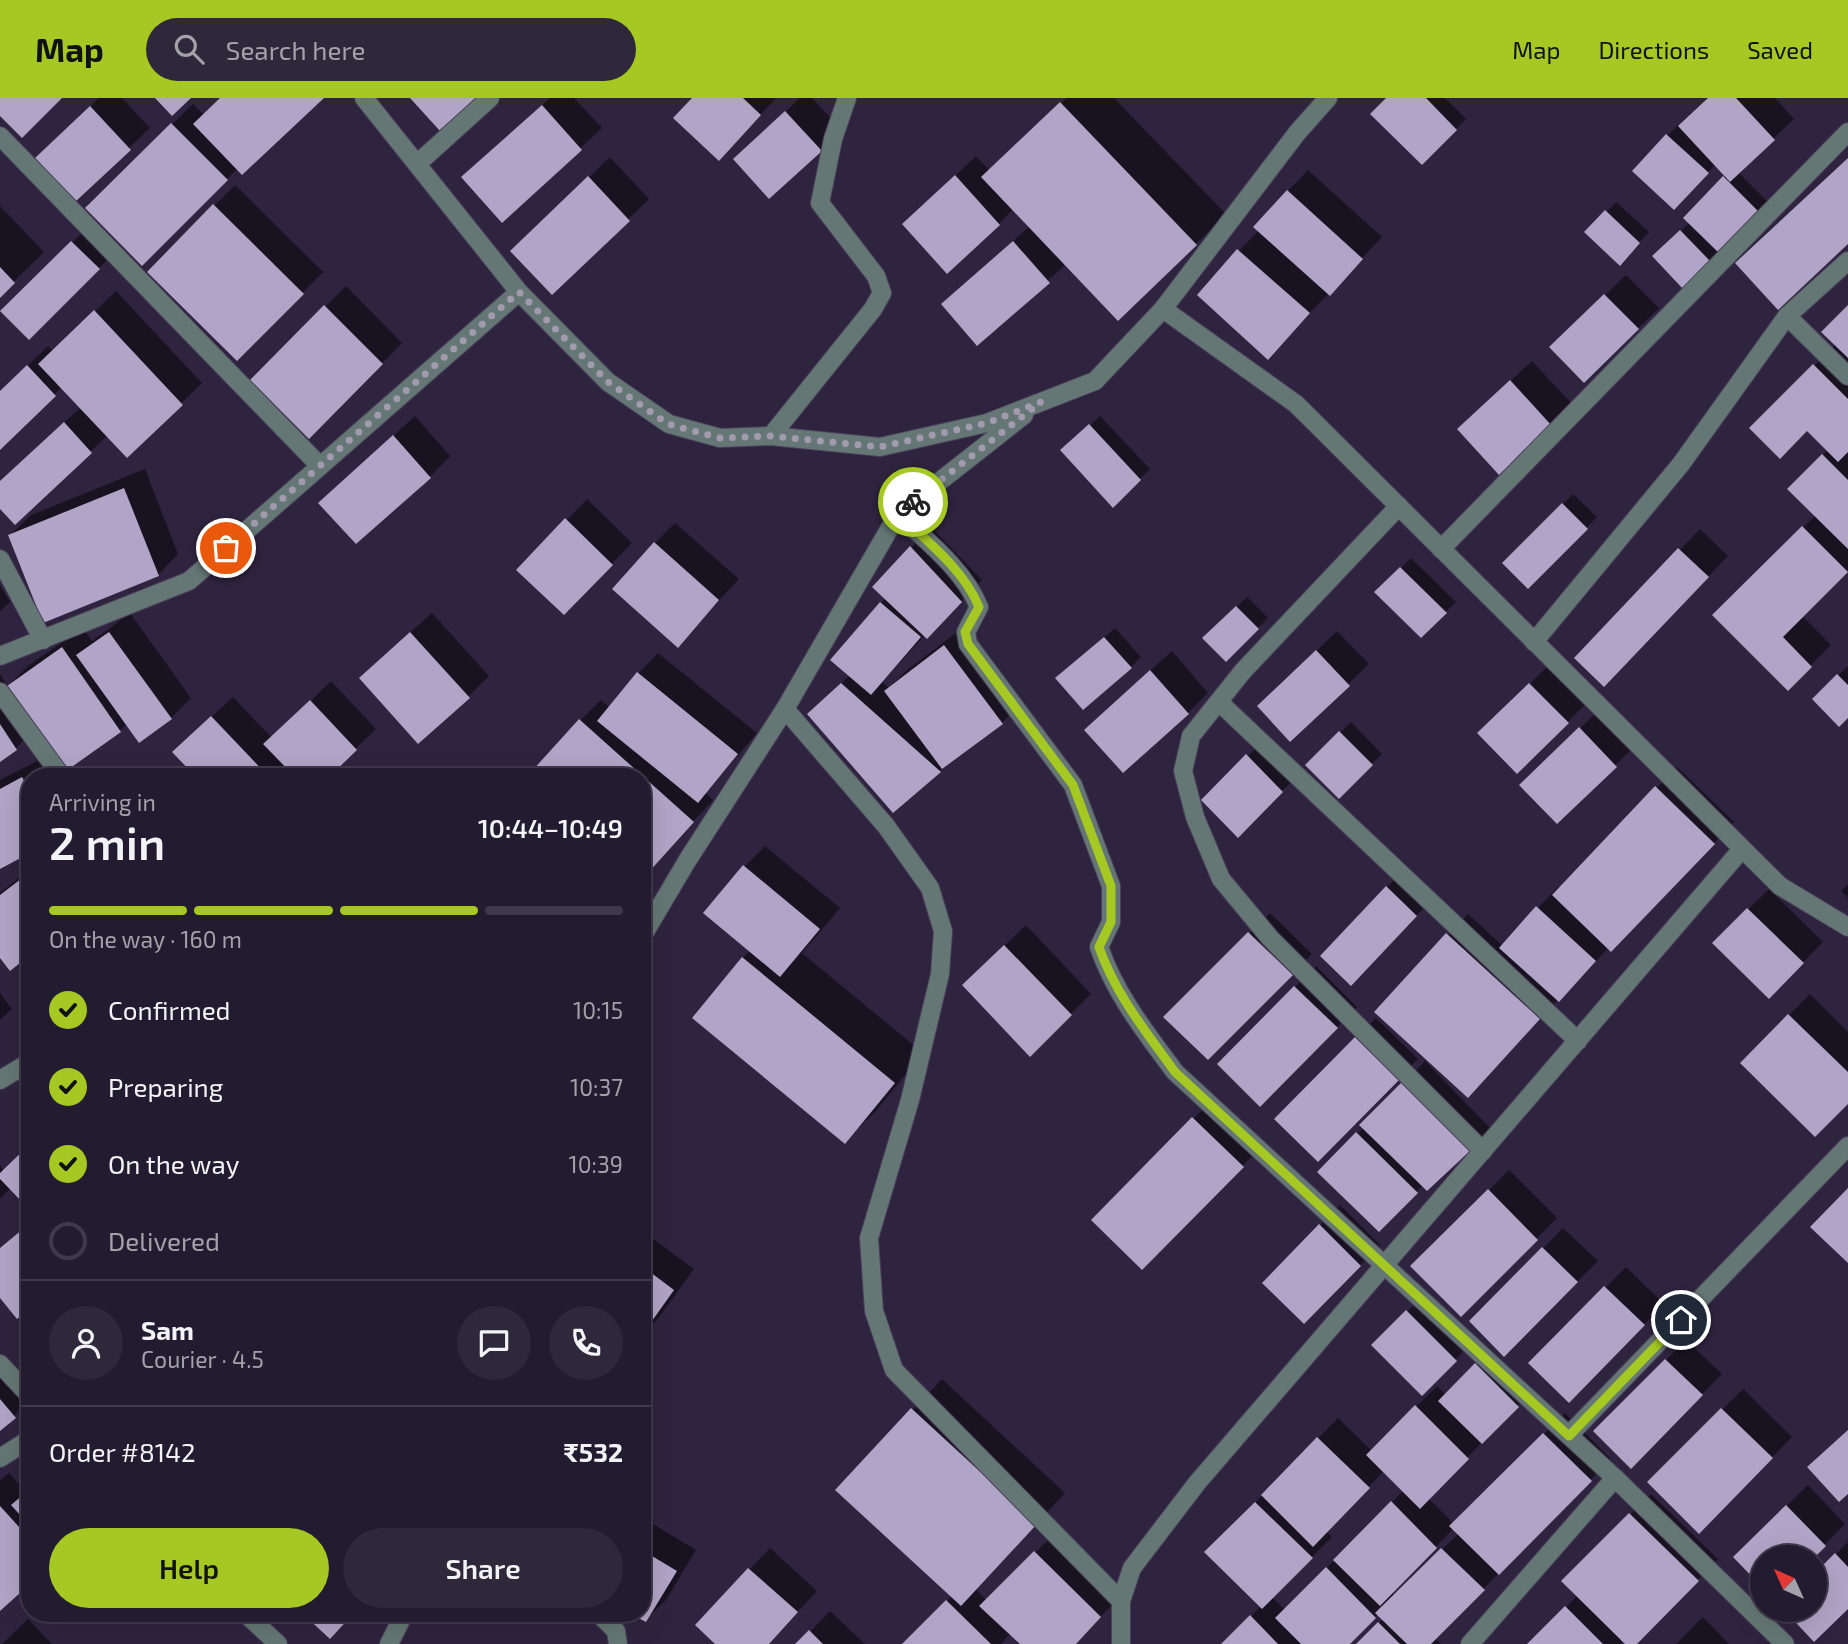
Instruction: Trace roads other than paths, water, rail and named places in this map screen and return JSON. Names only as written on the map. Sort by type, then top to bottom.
[{"type":"street","points":[[364,98],[519,292],[608,382],[668,424],[720,438],[771,436],[880,447],[987,423],[1095,381],[1163,309],[1297,133],[1328,98]]},
{"type":"street","points":[[416,164],[490,98]]},
{"type":"street","points":[[771,436],[873,309],[881,293],[876,276],[820,203],[833,139],[847,98]]},
{"type":"street","points":[[1441,549],[1848,132]]},
{"type":"street","points":[[0,136],[320,466]]},
{"type":"street","points":[[1534,642],[1681,464],[1787,316],[1848,261]]},
{"type":"street","points":[[0,656],[189,581],[519,292]]},
{"type":"street","points":[[1163,309],[1296,404],[1780,886],[1848,927]]},
{"type":"street","points":[[1787,316],[1848,376]]},
{"type":"street","points":[[651,922],[785,709],[898,514],[1041,402]]},
{"type":"street","points":[[1399,506],[1243,671],[1191,736],[1183,771],[1195,817],[1221,879],[1270,938],[1483,1151]]},
{"type":"street","points":[[898,514],[932,545],[972,590],[979,607],[965,632],[968,644],[1073,785],[1111,886],[1111,922],[1099,947],[1107,969],[1132,1013],[1175,1072],[1615,1478],[1785,1644]]},
{"type":"street","points":[[0,559],[43,640]]},
{"type":"street","points":[[0,692],[55,768]]},
{"type":"street","points":[[1219,702],[1578,1041]]},
{"type":"street","points":[[785,709],[886,826],[930,888],[943,931],[940,974],[910,1100],[869,1238],[874,1311],[894,1370],[1121,1601]]},
{"type":"street","points":[[1121,1644],[1121,1601],[1132,1568],[1197,1483],[1742,849]]},
{"type":"street","points":[[0,1080],[21,1067]]},
{"type":"street","points":[[1569,1436],[1848,1146]]},
{"type":"street","points":[[0,1364],[21,1386]]},
{"type":"street","points":[[0,1458],[21,1445]]},
{"type":"street","points":[[1470,1644],[1615,1478]]},
{"type":"street","points":[[255,1622],[278,1644]]},
{"type":"street","points":[[389,1644],[400,1622]]},
{"type":"street","points":[[606,1622],[616,1631],[618,1644]]}]
